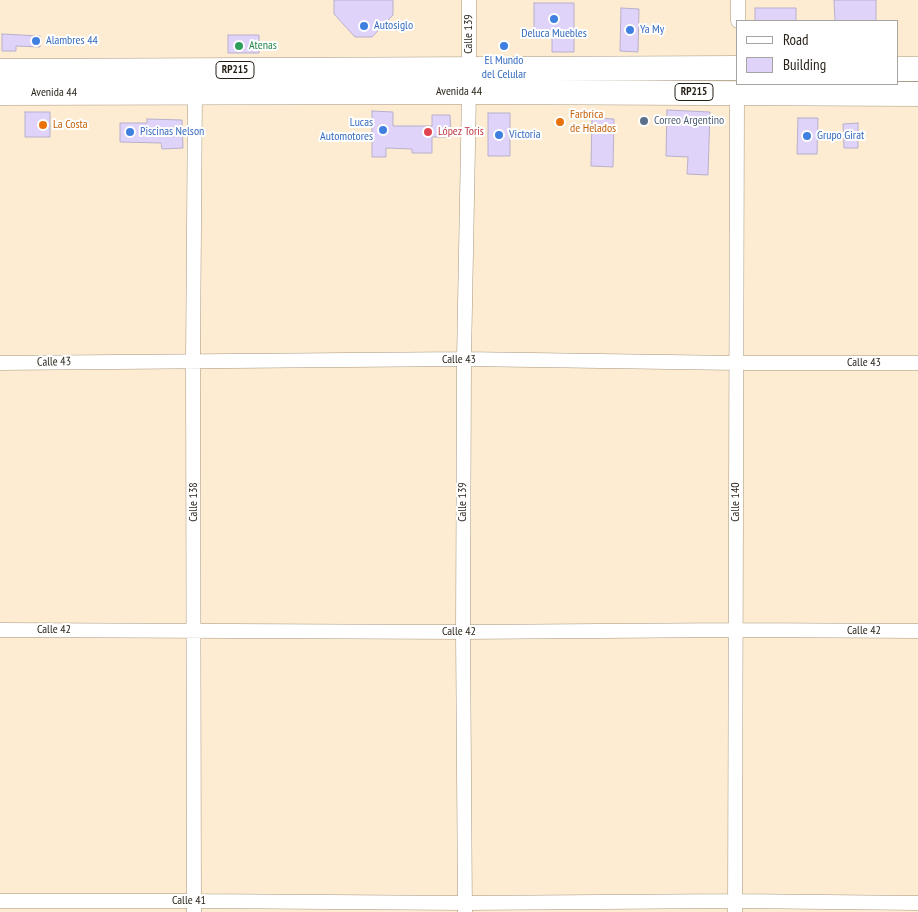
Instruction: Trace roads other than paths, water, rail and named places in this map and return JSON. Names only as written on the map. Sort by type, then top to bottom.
[{"type":"highway","name":"Avenida 44","points":[[0,93],[195,92],[736,68]]},
{"type":"highway","points":[[898,69],[918,69]]},
{"type":"highway","name":"Avenida 44","points":[[0,71],[469,80],[738,92],[918,94]]},
{"type":"street","name":"Calle 139","points":[[465,907],[464,360],[469,0]]},
{"type":"street","points":[[738,0],[738,20]]},
{"type":"street","name":"Calle 138","points":[[194,906],[193,361],[195,92]]},
{"type":"street","name":"Calle 140","points":[[735,906],[738,92]]},
{"type":"street","name":"Calle 43","points":[[0,363],[464,360],[918,363]]},
{"type":"street","name":"Calle 42","points":[[0,630],[918,631]]},
{"type":"street","name":"Calle 41","points":[[0,902],[194,906],[465,907],[918,903]]},
{"type":"place","name":"Deluca Muebles","points":[[554,19]]},
{"type":"place","name":"Autosiglo","points":[[364,26]]},
{"type":"place","name":"Ya My","points":[[630,30]]},
{"type":"place","name":"Alambres 44","points":[[36,41]]},
{"type":"place","name":"Atenas","points":[[239,46]]},
{"type":"place","name":"El Mundo del Celular","points":[[504,46]]},
{"type":"place","name":"Correo Argentino","points":[[644,121]]},
{"type":"place","name":"Farbrica de Helados","points":[[560,122]]},
{"type":"place","name":"La Costa","points":[[43,125]]},
{"type":"place","name":"Lucas Automotores","points":[[383,130]]},
{"type":"place","name":"Piscinas Nelson","points":[[130,132]]},
{"type":"place","name":"López Toris","points":[[428,132]]},
{"type":"place","name":"Victoria","points":[[499,135]]},
{"type":"place","name":"Grupo Girat","points":[[807,136]]}]
